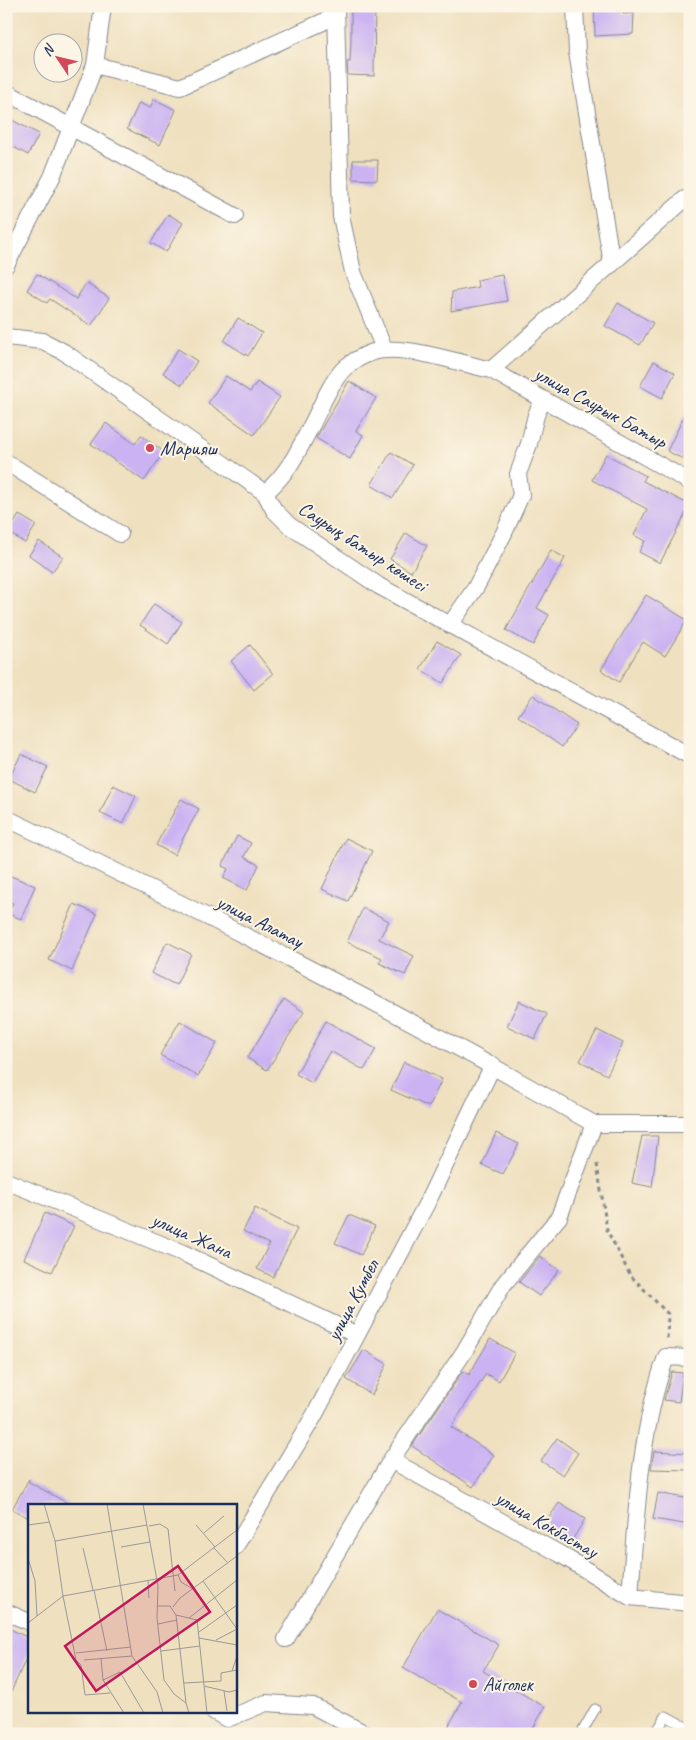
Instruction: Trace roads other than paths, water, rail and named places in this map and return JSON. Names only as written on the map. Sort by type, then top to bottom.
[{"type":"street","points":[[6,265],[52,177],[95,65],[103,6]]},
{"type":"street","points":[[575,6],[577,52],[612,264]]},
{"type":"street","points":[[95,65],[180,87],[336,11],[342,216],[354,272],[384,350],[365,355],[346,366],[334,383],[291,465],[278,482],[265,493]]},
{"type":"street","points":[[6,92],[236,216]]},
{"type":"street","points":[[490,370],[688,200]]},
{"type":"street","name":"Саурық батыр көшесі","points":[[6,337],[43,341],[64,352],[265,493],[274,510],[290,526],[379,586],[690,756]]},
{"type":"street","name":"улица Саурык Батыр","points":[[384,350],[405,350],[490,370],[690,482]]},
{"type":"street","points":[[450,625],[476,587],[521,495],[518,474],[529,444],[536,415],[543,400]]},
{"type":"street","points":[[6,462],[120,534]]},
{"type":"street","name":"улица Алатау","points":[[6,818],[151,888],[493,1065],[594,1124]]},
{"type":"street","name":"улица Кумбел","points":[[236,1545],[314,1416],[428,1201],[493,1065]]},
{"type":"street","points":[[286,1639],[390,1460],[464,1352],[503,1285],[559,1217],[594,1124],[690,1124]]},
{"type":"street","name":"улица Жана","points":[[6,1181],[183,1253],[357,1335]]},
{"type":"street","points":[[630,1597],[639,1489],[646,1435],[658,1380],[666,1357],[690,1358]]},
{"type":"street","name":"улица Кокбастау","points":[[390,1460],[560,1554],[630,1597],[690,1604]]},
{"type":"street","points":[[6,1612],[28,1622]]},
{"type":"street","points":[[215,1712],[227,1719],[266,1703],[314,1706],[366,1734]]},
{"type":"lane","points":[[581,1734],[595,1709]]},
{"type":"lane","points":[[655,1734],[666,1716],[690,1729]]},
{"type":"place","name":"Марияш","points":[[150,448]]},
{"type":"place","name":"Айголек","points":[[473,1684]]}]
